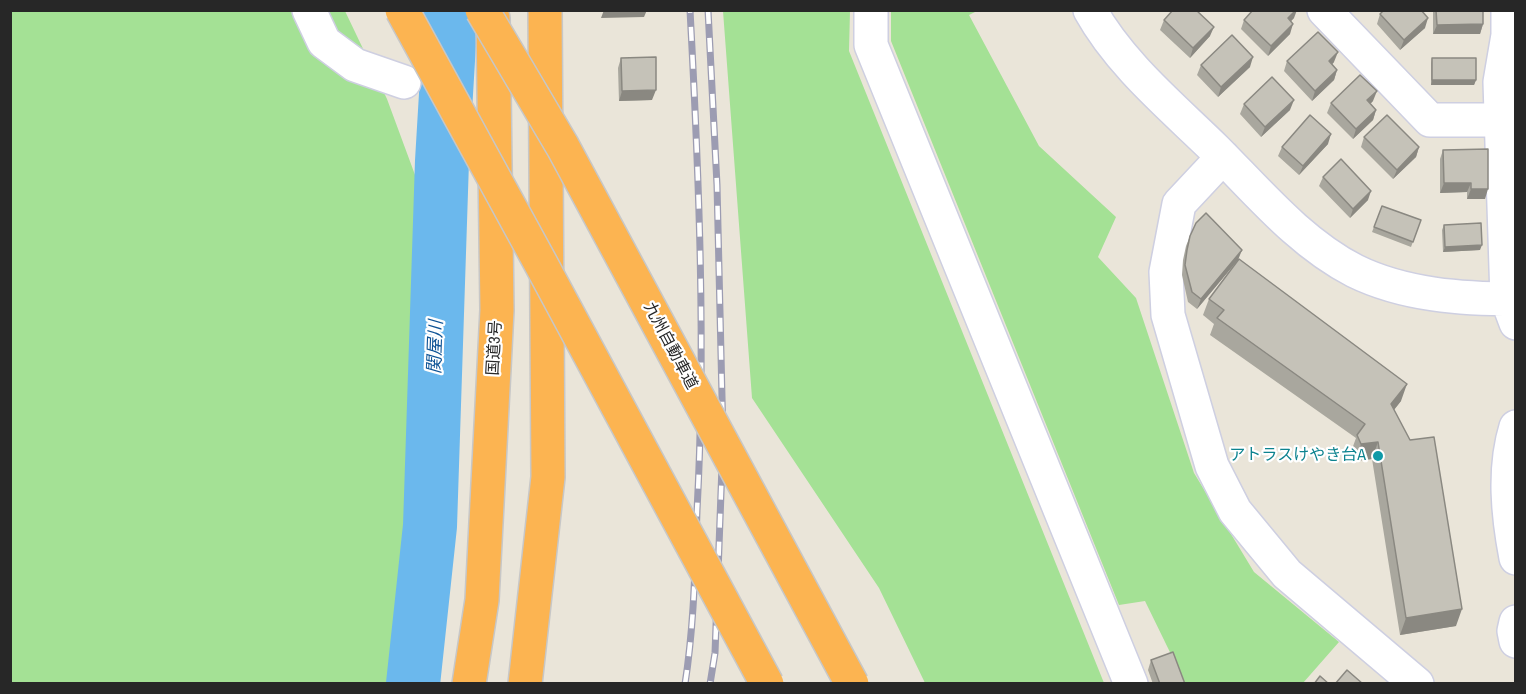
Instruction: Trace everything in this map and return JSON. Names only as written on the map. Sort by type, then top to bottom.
[{"type":"highway","points":[[402,10],[767,684]]},
{"type":"highway","name":"九州自動車道","points":[[483,10],[562,147],[852,684]]},
{"type":"highway","name":"国道3号","points":[[469,684],[482,600],[497,310],[493,10]]},
{"type":"highway","points":[[525,684],[548,477],[545,10]]},
{"type":"street","points":[[309,10],[324,42],[355,65],[404,82]]},
{"type":"street","points":[[871,10],[871,45],[1131,684]]},
{"type":"street","points":[[1090,10],[1096,21],[1136,71],[1286,220],[1319,249],[1356,271],[1398,287],[1513,307],[1509,120],[1500,82],[1508,35],[1508,10]]},
{"type":"street","points":[[1324,10],[1430,120],[1509,120]]},
{"type":"street","points":[[1223,158],[1179,204],[1166,272],[1168,315],[1212,466],[1235,511],[1287,574],[1417,684]]},
{"type":"street","points":[[1515,427],[1511,441],[1510,527],[1515,558]]},
{"type":"green space","points":[[10,11],[345,11],[387,99],[425,202],[414,345],[418,568],[400,683],[11,683]]},
{"type":"green space","points":[[723,11],[850,11],[849,51],[1104,683],[925,683],[879,588],[752,398]]},
{"type":"green space","points":[[891,11],[977,11],[969,15],[1039,146],[1116,217],[1098,257],[1136,298],[1194,473],[1254,572],[1339,642],[1303,683],[1185,683],[1145,601],[1119,605],[891,41]]},
{"type":"building","points":[[1173,10],[1196,10],[1214,27],[1193,48],[1164,20]]},
{"type":"building","points":[[1253,10],[1296,10],[1288,18],[1293,24],[1271,46],[1244,20]]},
{"type":"building","points":[[1384,10],[1421,10],[1428,18],[1404,40],[1380,14]]},
{"type":"building","points":[[1436,10],[1483,10],[1483,24],[1437,25]]},
{"type":"building","points":[[1318,32],[1338,52],[1329,61],[1337,70],[1315,91],[1287,61]]},
{"type":"building","points":[[1232,35],[1253,57],[1221,87],[1201,65]]},
{"type":"building","points":[[656,57],[656,90],[622,91],[621,58]]},
{"type":"building","points":[[1432,58],[1476,58],[1476,80],[1432,80]]},
{"type":"building","points":[[1360,75],[1377,91],[1367,100],[1376,110],[1356,129],[1331,103]]},
{"type":"building","points":[[1272,77],[1294,100],[1265,127],[1244,104]]},
{"type":"building","points":[[1310,115],[1331,134],[1303,166],[1282,147]]},
{"type":"building","points":[[1387,115],[1419,147],[1397,170],[1364,137]]},
{"type":"building","points":[[1488,149],[1488,189],[1471,189],[1471,183],[1444,183],[1443,150]]},
{"type":"building","points":[[1341,159],[1371,191],[1353,209],[1323,177]]},
{"type":"building","points":[[1382,206],[1421,220],[1413,242],[1374,227]]},
{"type":"building","points":[[1206,213],[1242,250],[1201,299],[1192,292],[1185,265],[1190,236],[1196,223]]},
{"type":"building","points":[[1481,223],[1482,245],[1445,247],[1444,225]]},
{"type":"building","name":"アトラスけやき台A","points":[[1239,259],[1407,384],[1391,404],[1410,440],[1434,437],[1462,609],[1406,618],[1378,442],[1361,444],[1357,435],[1365,424],[1217,318],[1224,310],[1209,299]]},
{"type":"building","points":[[1173,652],[1185,684],[1160,684],[1151,660]]},
{"type":"building","points":[[1347,670],[1363,684],[1335,684]]},
{"type":"building","points":[[1320,676],[1329,684],[1314,684]]},
{"type":"waterway","name":"関屋川","points":[[413,684],[430,526],[442,161],[451,10]]},
{"type":"railway","points":[[685,684],[694,598],[701,386],[699,198],[690,10]]},
{"type":"railway","points":[[708,10],[717,185],[723,439],[715,653],[710,684]]},
{"type":"place","name":"アトラスけやき台A","points":[[1378,456]]}]
